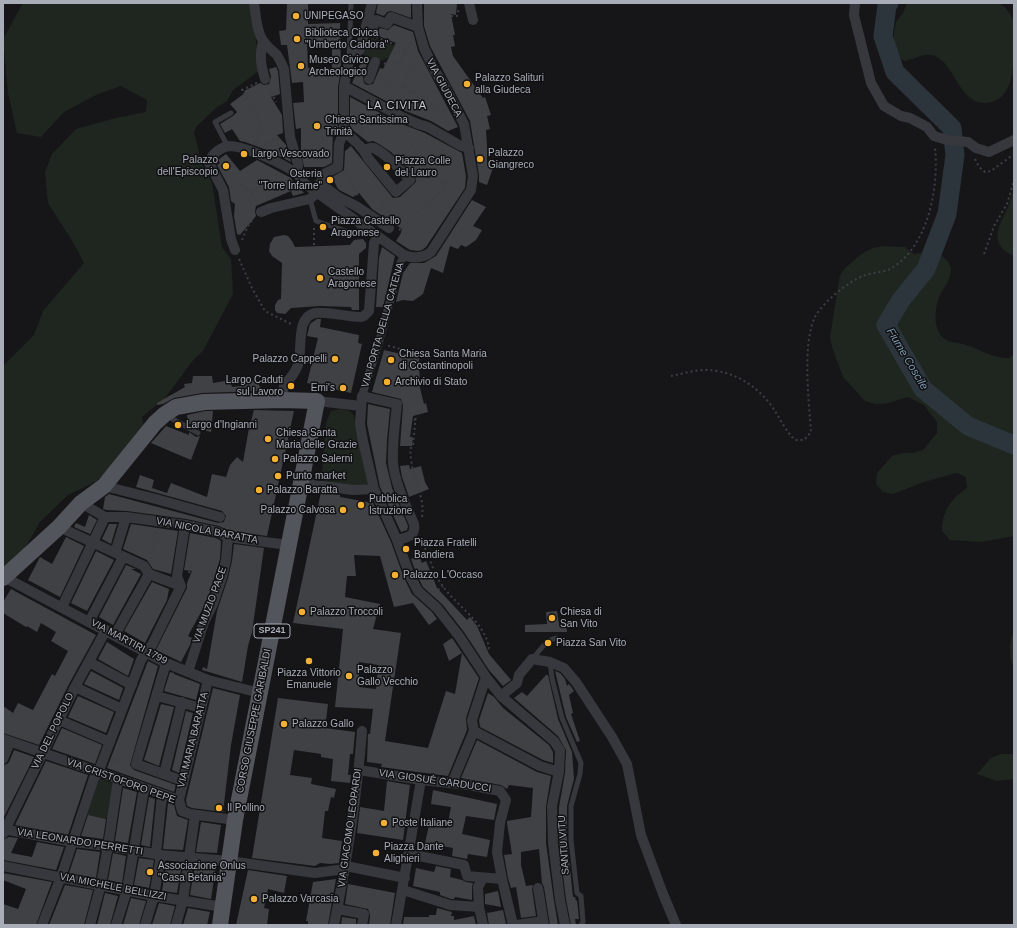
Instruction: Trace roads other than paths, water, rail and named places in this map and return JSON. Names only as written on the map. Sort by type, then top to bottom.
[{"type":"main road","points":[[3,577],[59,527],[81,503],[104,486],[155,423],[176,407],[198,403],[282,400],[317,401]]},
{"type":"main road","name":"CORSO GIUSEPPE GARIBALDI","points":[[220,925],[235,820],[317,401]]},
{"type":"street","points":[[254,3],[258,30],[263,42],[276,54],[284,69],[290,137],[298,164],[297,174]]},
{"type":"street","points":[[261,212],[271,208],[310,199],[319,188],[324,174],[338,167],[339,144],[344,132],[344,86],[349,61],[360,49],[366,31],[372,3]]},
{"type":"street","name":"VIA GIUDECA","points":[[404,255],[419,258],[431,252],[470,190],[473,176],[472,162],[464,124],[424,48],[418,27],[417,3]]},
{"type":"street","points":[[470,3],[474,20]]},
{"type":"street","points":[[855,3],[854,15],[871,83],[884,106],[901,116],[910,118],[926,127],[934,136],[947,140],[968,142],[976,148],[989,152],[1014,140]]},
{"type":"street","points":[[366,31],[373,27],[376,20],[387,24],[391,16],[418,27]]},
{"type":"street","points":[[263,42],[260,49],[265,79]]},
{"type":"street","points":[[369,79],[379,60]]},
{"type":"street","points":[[344,86],[418,124],[428,127],[461,146],[469,148]]},
{"type":"street","points":[[344,132],[360,146],[396,192],[410,180],[376,149],[360,146]]},
{"type":"street","points":[[236,250],[231,239],[223,190],[209,164],[210,159],[218,151],[228,147],[260,151],[297,174],[305,184],[319,188],[355,205],[389,228]]},
{"type":"street","points":[[319,188],[366,228],[404,255]]},
{"type":"street","points":[[282,400],[284,385],[297,367],[300,355],[303,321],[306,317],[314,313],[358,317],[367,314],[369,308],[374,243],[378,236]]},
{"type":"street","name":"VIA PORTA DELLA CATENA","points":[[359,402],[379,342],[400,264],[404,255]]},
{"type":"street","points":[[317,401],[397,404],[393,435],[393,464],[414,524],[415,536],[396,538]]},
{"type":"street","points":[[359,402],[361,430],[374,489],[396,538],[410,576],[418,591],[441,613],[501,696],[554,740],[560,750],[552,806],[553,836],[560,900],[565,925]]},
{"type":"street","points":[[300,482],[353,490],[374,489]]},
{"type":"street","points":[[104,486],[220,517]]},
{"type":"street","points":[[62,607],[105,517],[81,503]]},
{"type":"street","name":"VIA NICOLA BARATTA","points":[[105,517],[126,517],[159,521],[218,532],[228,537],[288,545]]},
{"type":"street","points":[[89,622],[119,555],[126,517]]},
{"type":"street","points":[[42,925],[61,877],[94,778],[98,773],[122,708],[146,652],[152,645],[181,586],[177,576],[185,525]]},
{"type":"street","points":[[59,527],[144,566],[149,574],[181,586]]},
{"type":"street","name":"VIA MUZIO PACE","points":[[188,672],[204,622],[213,604],[222,577],[226,560],[228,537]]},
{"type":"street","name":"VIA DEL POPOLO","points":[[4,831],[89,662],[149,574]]},
{"type":"street","name":"VIA MARTIRI 1799","points":[[3,577],[166,663],[208,680],[260,693]]},
{"type":"street","points":[[501,696],[517,683],[519,675],[532,659],[550,662],[564,668],[576,682],[612,737],[627,764],[640,835],[676,925]]},
{"type":"street","points":[[89,662],[132,685]]},
{"type":"street","points":[[166,663],[136,764],[183,781]]},
{"type":"street","points":[[452,784],[474,731],[472,720],[486,677]]},
{"type":"street","name":"VIA MARIA BARATTA","points":[[179,800],[208,680]]},
{"type":"street","points":[[76,687],[122,708]]},
{"type":"street","points":[[157,696],[201,708]]},
{"type":"street","points":[[164,774],[182,702]]},
{"type":"street","points":[[59,720],[110,742]]},
{"type":"street","name":"VIA GIACOMO LEOPARDI","points":[[334,925],[346,868],[359,770],[362,731]]},
{"type":"street","points":[[474,731],[540,766],[558,772]]},
{"type":"street","points":[[3,759],[7,741]]},
{"type":"street","name":"VIA CRISTOFORO PEPE","points":[[7,741],[179,800],[182,811],[190,814],[235,820]]},
{"type":"street","name":"VIA GIOSUÈ CARDUCCI","points":[[359,770],[421,780],[469,785],[500,791],[506,800],[500,823],[497,852],[502,879]]},
{"type":"street","points":[[90,925],[101,884],[118,780]]},
{"type":"street","points":[[396,925],[421,780]]},
{"type":"street","points":[[116,925],[127,890],[135,851],[144,788]]},
{"type":"street","points":[[145,925],[154,896],[159,854],[162,795]]},
{"type":"street","points":[[176,925],[183,900],[195,814]]},
{"type":"street","name":"VIA LEONARDO PERRETTI","points":[[4,831],[135,851],[229,861],[315,873],[346,868]]},
{"type":"street","points":[[409,854],[464,864],[467,876],[502,879],[515,925],[543,923],[538,888]]},
{"type":"street","name":"VIA MICHELE BELLIZZI","points":[[3,866],[101,884],[154,896],[223,907]]},
{"type":"street","points":[[346,868],[405,878]]},
{"type":"street","points":[[483,878],[478,887],[479,906],[483,925]]},
{"type":"street","points":[[403,890],[450,906],[479,906]]},
{"type":"street","points":[[337,909],[364,914],[362,925]]},
{"type":"lane","points":[[349,61],[351,3]]},
{"type":"lane","points":[[228,147],[215,122],[230,113]]},
{"type":"lane","points":[[310,199],[316,221],[352,233],[366,228]]},
{"type":"lane","points":[[165,414],[198,434]]},
{"type":"lane","points":[[532,659],[542,645],[556,638]]},
{"type":"lane","name":"SANTU VITU","points":[[550,662],[552,678],[562,718],[581,763],[580,774],[571,806],[573,859],[577,893],[581,896],[582,903],[583,922],[581,925]]},
{"type":"waterway","name":"Fiume Coscile","points":[[889,3],[887,5],[883,36],[895,72],[952,128],[955,155],[947,214],[926,269],[901,300],[886,325],[923,389],[968,426],[1014,445]]},
{"type":"place","name":"UNIPEGASO","points":[[296,16]]},
{"type":"place","name":"Biblioteca Civica \"Umberto Caldora\"","points":[[297,39]]},
{"type":"place","name":"Museo Civico Archeologico","points":[[301,66]]},
{"type":"place","name":"Palazzo Salituri alla Giudeca","points":[[467,84]]},
{"type":"place","name":"Chiesa Santissima Trinità","points":[[317,126]]},
{"type":"place","name":"Largo Vescovado","points":[[244,154]]},
{"type":"place","name":"Palazzo Giangreco","points":[[480,159]]},
{"type":"place","name":"Palazzo dell'Episcopio","points":[[226,166]]},
{"type":"place","name":"Piazza Colle del Lauro","points":[[387,167]]},
{"type":"place","name":"Osteria \"Torre Infame\"","points":[[330,180]]},
{"type":"place","name":"Piazza Castello Aragonese","points":[[323,227]]},
{"type":"place","name":"Castello Aragonese","points":[[320,278]]},
{"type":"place","name":"Palazzo Cappelli","points":[[335,359]]},
{"type":"place","name":"Chiesa Santa Maria di Costantinopoli","points":[[391,360]]},
{"type":"place","name":"Archivio di Stato","points":[[387,382]]},
{"type":"place","name":"Largo Caduti sul Lavoro","points":[[291,386]]},
{"type":"place","name":"Emi's","points":[[343,388]]},
{"type":"place","name":"Largo d'Ingianni","points":[[178,425]]},
{"type":"place","name":"Chiesa Santa Maria delle Grazie","points":[[268,439]]},
{"type":"place","name":"Palazzo Salerni","points":[[275,459]]},
{"type":"place","name":"Punto market","points":[[278,476]]},
{"type":"place","name":"Palazzo Baratta","points":[[259,490]]},
{"type":"place","name":"Pubblica Istruzione","points":[[361,505]]},
{"type":"place","name":"Palazzo Calvosa","points":[[343,510]]},
{"type":"place","name":"Piazza Fratelli Bandiera","points":[[406,549]]},
{"type":"place","name":"Palazzo L'Occaso","points":[[395,575]]},
{"type":"place","name":"Palazzo Troccoli","points":[[302,612]]},
{"type":"place","name":"Chiesa di San Vito","points":[[552,618]]},
{"type":"place","name":"Piazza San Vito","points":[[548,643]]},
{"type":"place","name":"Piazza Vittorio Emanuele","points":[[309,661]]},
{"type":"place","name":"Palazzo Gallo Vecchio","points":[[349,676]]},
{"type":"place","name":"Palazzo Gallo","points":[[284,724]]},
{"type":"place","name":"Il Pollino","points":[[219,808]]},
{"type":"place","name":"Poste Italiane","points":[[384,823]]},
{"type":"place","name":"Piazza Dante Alighieri","points":[[376,853]]},
{"type":"place","name":"Associazione Onlus \"Casa Betania\"","points":[[150,872]]},
{"type":"place","name":"Palazzo Varcasia","points":[[254,899]]},
{"type":"district","name":"LA CIVITA","points":[[397,106]]}]
